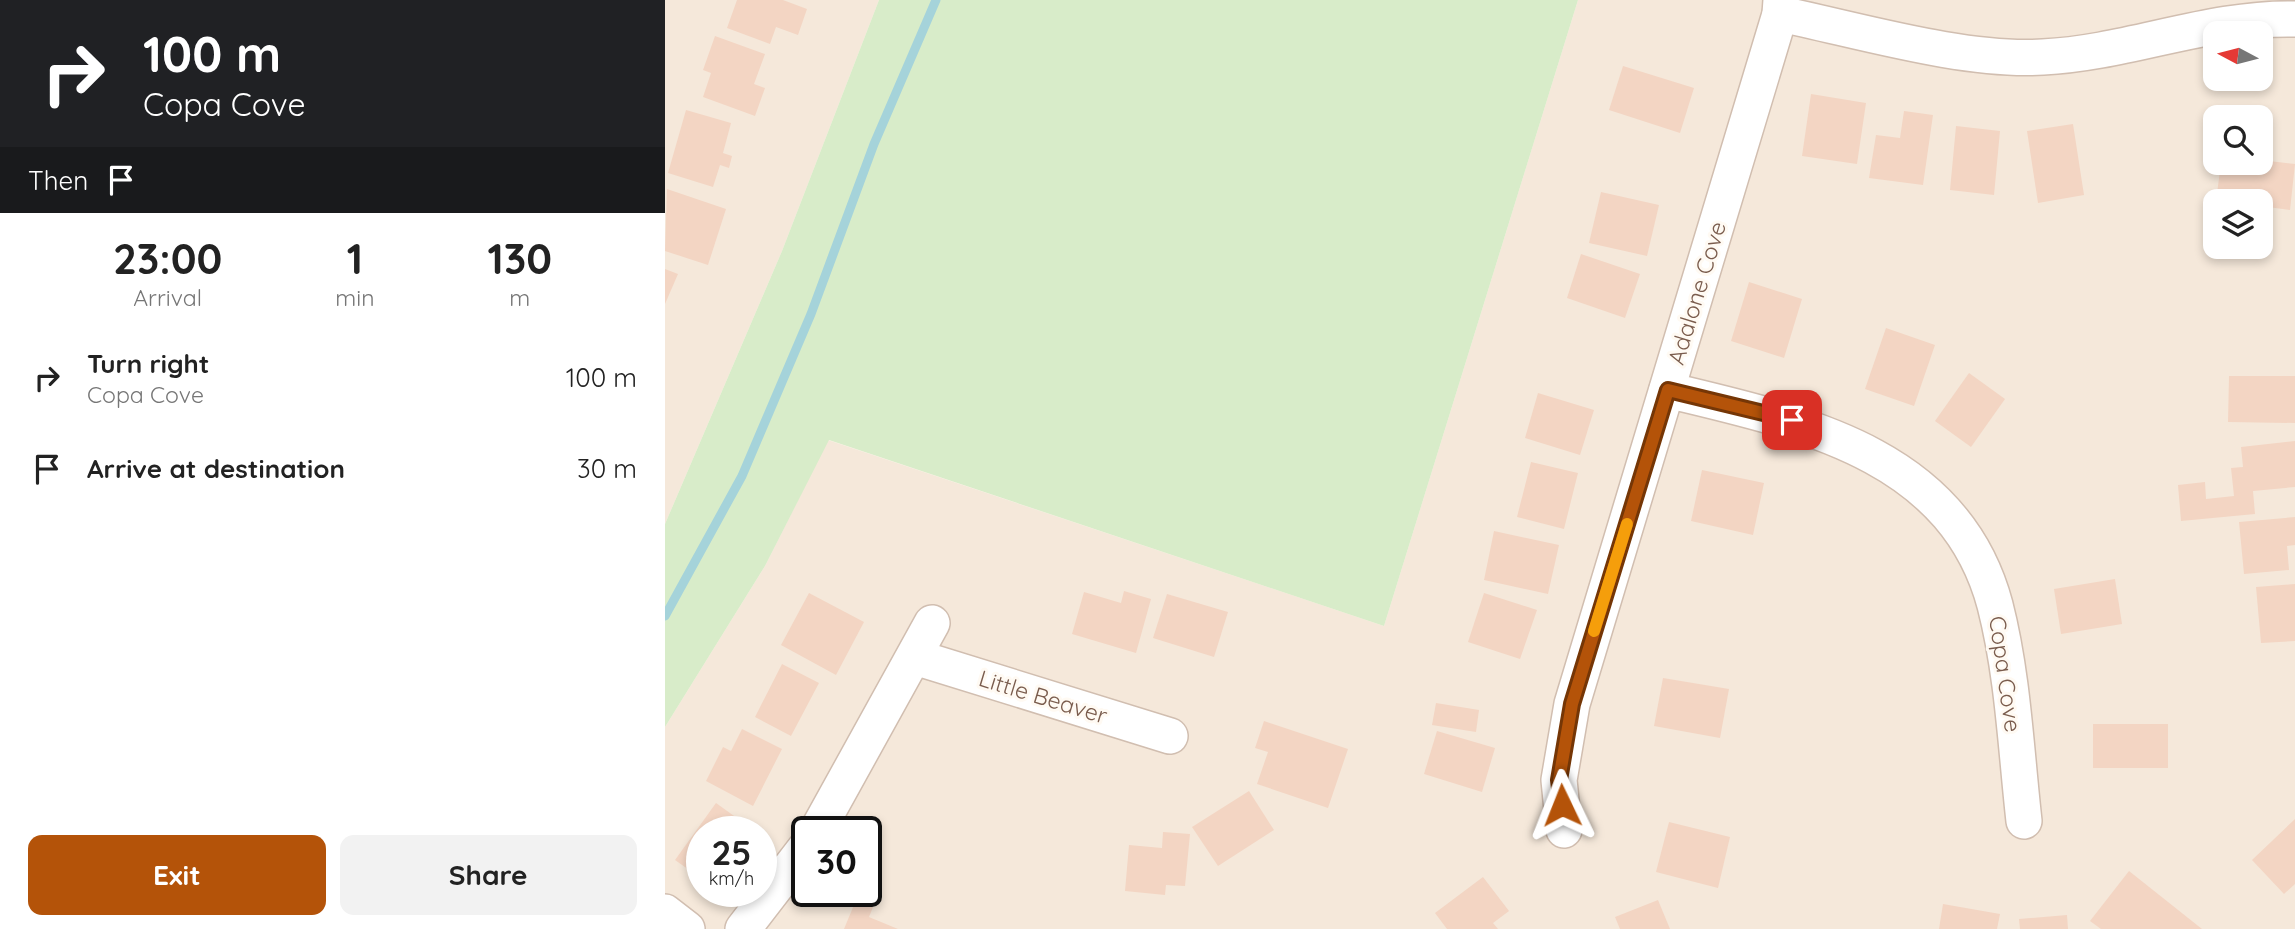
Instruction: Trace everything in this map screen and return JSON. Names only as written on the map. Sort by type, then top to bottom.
[{"type":"street","points":[[1781,7],[1955,50],[2041,58],[2225,24],[2295,19]]},
{"type":"street","name":"Adalone Cove","points":[[1564,830],[1559,780],[1572,704],[1781,7]]},
{"type":"street","name":"Copa Cove","points":[[1668,390],[1792,420],[1835,436],[1891,466],[1922,489],[1941,509],[1973,553],[1994,603],[2005,649],[2024,821]]},
{"type":"street","points":[[825,816],[932,623]]},
{"type":"street","name":"Little Beaver","points":[[915,657],[1170,736]]},
{"type":"street","points":[[743,929],[791,867]]},
{"type":"street","points":[[665,912],[687,929]]},
{"type":"shaded area","points":[[665,0],[879,0],[782,251],[665,524]]},
{"type":"shaded area","points":[[1578,0],[2295,0],[2295,929],[665,929],[665,727],[765,566],[828,440],[1384,626]]},
{"type":"green space","points":[[879,0],[1578,0],[1384,626],[829,440],[765,566],[665,727],[665,524],[782,251]]},
{"type":"building","points":[[737,0],[783,0],[807,9],[798,35],[776,27],[770,44],[727,28]]},
{"type":"building","points":[[715,36],[765,54],[754,84],[765,88],[755,116],[703,97],[711,73],[703,70]]},
{"type":"building","points":[[1623,66],[1694,88],[1680,133],[1609,110]]},
{"type":"building","points":[[1811,94],[1866,103],[1857,164],[1802,156]]},
{"type":"building","points":[[686,110],[731,123],[723,153],[732,156],[729,168],[720,165],[713,187],[668,173]]},
{"type":"building","points":[[1904,111],[1933,115],[1923,185],[1869,178],[1876,135],[1900,138]]},
{"type":"building","points":[[2073,124],[2084,195],[2038,203],[2027,131]]},
{"type":"building","points":[[1956,126],[2000,131],[1994,195],[1950,190]]},
{"type":"building","points":[[2273,161],[2295,164],[2290,210],[2273,208],[2273,189],[2218,189],[2219,175],[2273,175]]},
{"type":"building","points":[[667,189],[726,209],[708,265],[665,251]]},
{"type":"building","points":[[1601,192],[1659,205],[1647,256],[1589,243]]},
{"type":"building","points":[[1581,254],[1640,274],[1625,318],[1567,298]]},
{"type":"building","points":[[665,269],[678,274],[665,304]]},
{"type":"building","points":[[1749,282],[1802,299],[1784,358],[1731,341]]},
{"type":"building","points":[[1886,328],[1935,345],[1914,406],[1865,389]]},
{"type":"building","points":[[1969,373],[2005,399],[1971,447],[1935,421]]},
{"type":"building","points":[[2229,376],[2295,376],[2295,423],[2228,422]]},
{"type":"building","points":[[1538,393],[1594,410],[1580,455],[1525,438]]},
{"type":"building","points":[[2295,441],[2295,487],[2253,491],[2255,514],[2181,521],[2178,485],[2205,482],[2206,499],[2234,496],[2231,468],[2243,467],[2241,447]]},
{"type":"building","points":[[1531,462],[1578,473],[1564,529],[1517,517]]},
{"type":"building","points":[[1702,470],[1764,483],[1753,535],[1691,521]]},
{"type":"building","points":[[2295,517],[2295,545],[2287,546],[2289,570],[2244,574],[2239,522]]},
{"type":"building","points":[[1494,531],[1559,545],[1548,594],[1484,580]]},
{"type":"building","points":[[2115,579],[2122,624],[2061,634],[2054,589]]},
{"type":"building","points":[[2295,584],[2295,641],[2261,643],[2256,587]]},
{"type":"building","points":[[1124,591],[1151,599],[1136,653],[1072,634],[1084,592],[1121,603]]},
{"type":"building","points":[[809,593],[864,622],[836,675],[781,645]]},
{"type":"building","points":[[1484,593],[1537,610],[1520,659],[1468,642]]},
{"type":"building","points":[[1167,594],[1228,612],[1214,657],[1153,638]]},
{"type":"building","points":[[782,664],[819,683],[791,736],[755,717]]},
{"type":"building","points":[[1663,678],[1729,689],[1720,738],[1654,726]]},
{"type":"building","points":[[1436,703],[1479,710],[1476,732],[1432,725]]},
{"type":"building","points":[[1264,721],[1348,749],[1328,808],[1257,784],[1268,752],[1255,748]]},
{"type":"building","points":[[2093,724],[2168,724],[2168,768],[2093,768]]},
{"type":"building","points":[[742,729],[782,749],[753,806],[706,781],[723,747],[731,751]]},
{"type":"building","points":[[1437,731],[1495,748],[1482,792],[1424,774]]},
{"type":"building","points":[[1249,791],[1274,830],[1218,866],[1192,827]]},
{"type":"building","points":[[716,803],[734,816],[707,816]]},
{"type":"building","points":[[2295,819],[2295,884],[2284,894],[2252,860]]},
{"type":"building","points":[[1669,822],[1730,837],[1718,888],[1656,872]]},
{"type":"building","points":[[1163,832],[1190,834],[1185,886],[1166,885],[1165,895],[1125,891],[1129,845],[1162,848]]},
{"type":"building","points":[[686,845],[686,868],[675,860]]},
{"type":"building","points":[[2129,871],[2202,929],[2101,929],[2090,921]]},
{"type":"building","points":[[1483,877],[1509,911],[1493,923],[1498,929],[1447,929],[1435,913]]},
{"type":"building","points":[[1658,900],[1670,929],[1620,929],[1615,917]]},
{"type":"building","points":[[1943,904],[2000,914],[1997,929],[1939,929]]},
{"type":"building","points":[[853,907],[873,907],[869,917],[898,929],[844,929]]},
{"type":"building","points":[[2067,915],[2068,929],[2020,929],[2019,919]]},
{"type":"waterway","points":[[665,616],[742,476],[811,314],[874,144],[936,0]]},
{"type":"slow traffic","points":[[1594,631],[1627,524]]},
{"type":"route","points":[[1562,805],[1559,780],[1572,704],[1668,390],[1792,420]]}]
